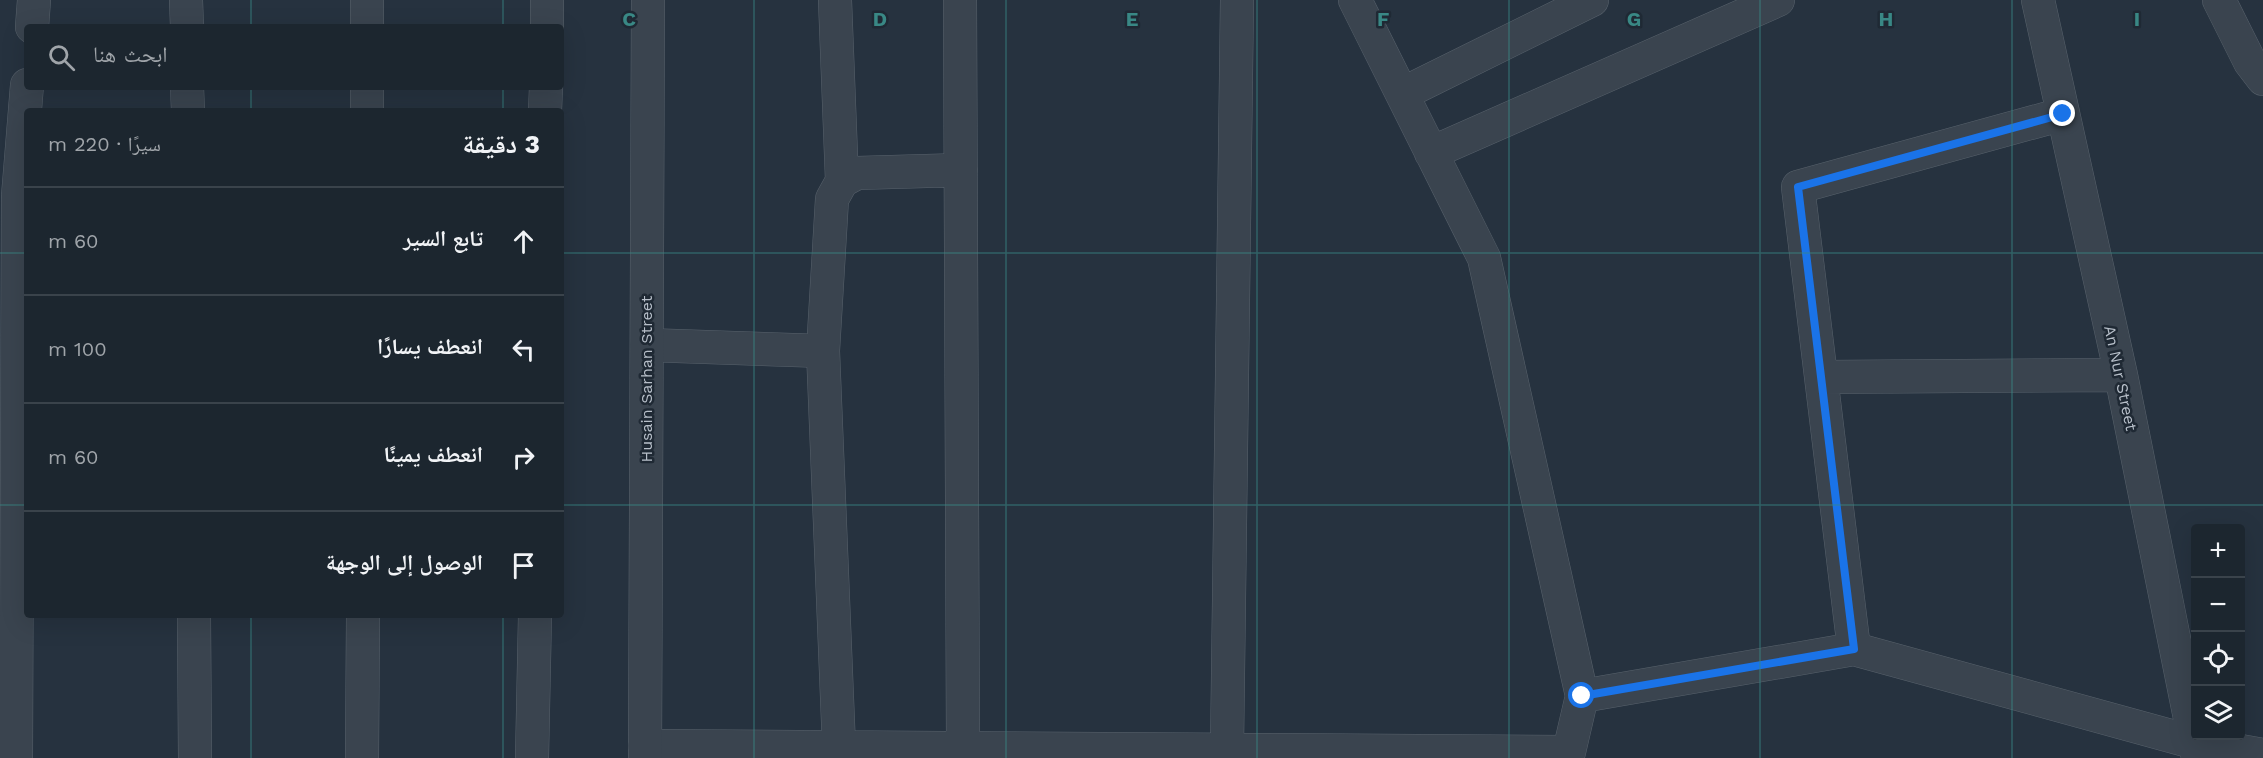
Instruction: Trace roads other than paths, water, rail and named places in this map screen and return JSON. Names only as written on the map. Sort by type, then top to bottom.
[{"type":"street","points":[[32,24],[34,0]]},
{"type":"street","points":[[186,0],[187,24]]},
{"type":"street","points":[[367,0],[367,24]]},
{"type":"street","points":[[547,24],[548,0]]},
{"type":"street","name":"Husain Sarhan Street","points":[[645,752],[648,0]]},
{"type":"street","points":[[834,0],[842,181]]},
{"type":"street","points":[[960,0],[963,747]]},
{"type":"street","points":[[1227,749],[1237,0]]},
{"type":"street","points":[[645,752],[839,747],[963,747],[1569,755],[1582,696],[1484,258],[1355,0]]},
{"type":"street","points":[[1402,94],[1592,0]]},
{"type":"street","points":[[1431,153],[1778,0]]},
{"type":"street","name":"An Nur Street","points":[[2038,0],[2121,375],[2197,751]]},
{"type":"street","points":[[2219,0],[2259,63]]},
{"type":"street","points":[[16,758],[9,196],[26,90]]},
{"type":"street","points":[[187,90],[188,108]]},
{"type":"street","points":[[367,90],[367,108]]},
{"type":"street","points":[[545,108],[546,90]]},
{"type":"street","points":[[1854,649],[1798,187],[2063,114]]},
{"type":"street","points":[[839,747],[823,351],[832,199],[842,181],[857,172],[961,170]]},
{"type":"street","points":[[646,345],[823,351]]},
{"type":"street","points":[[1821,377],[2121,375]]},
{"type":"street","points":[[194,618],[195,758]]},
{"type":"street","points":[[362,758],[363,618]]},
{"type":"street","points":[[532,758],[535,618]]},
{"type":"street","points":[[1582,696],[1854,649],[2197,751],[2263,755]]}]
